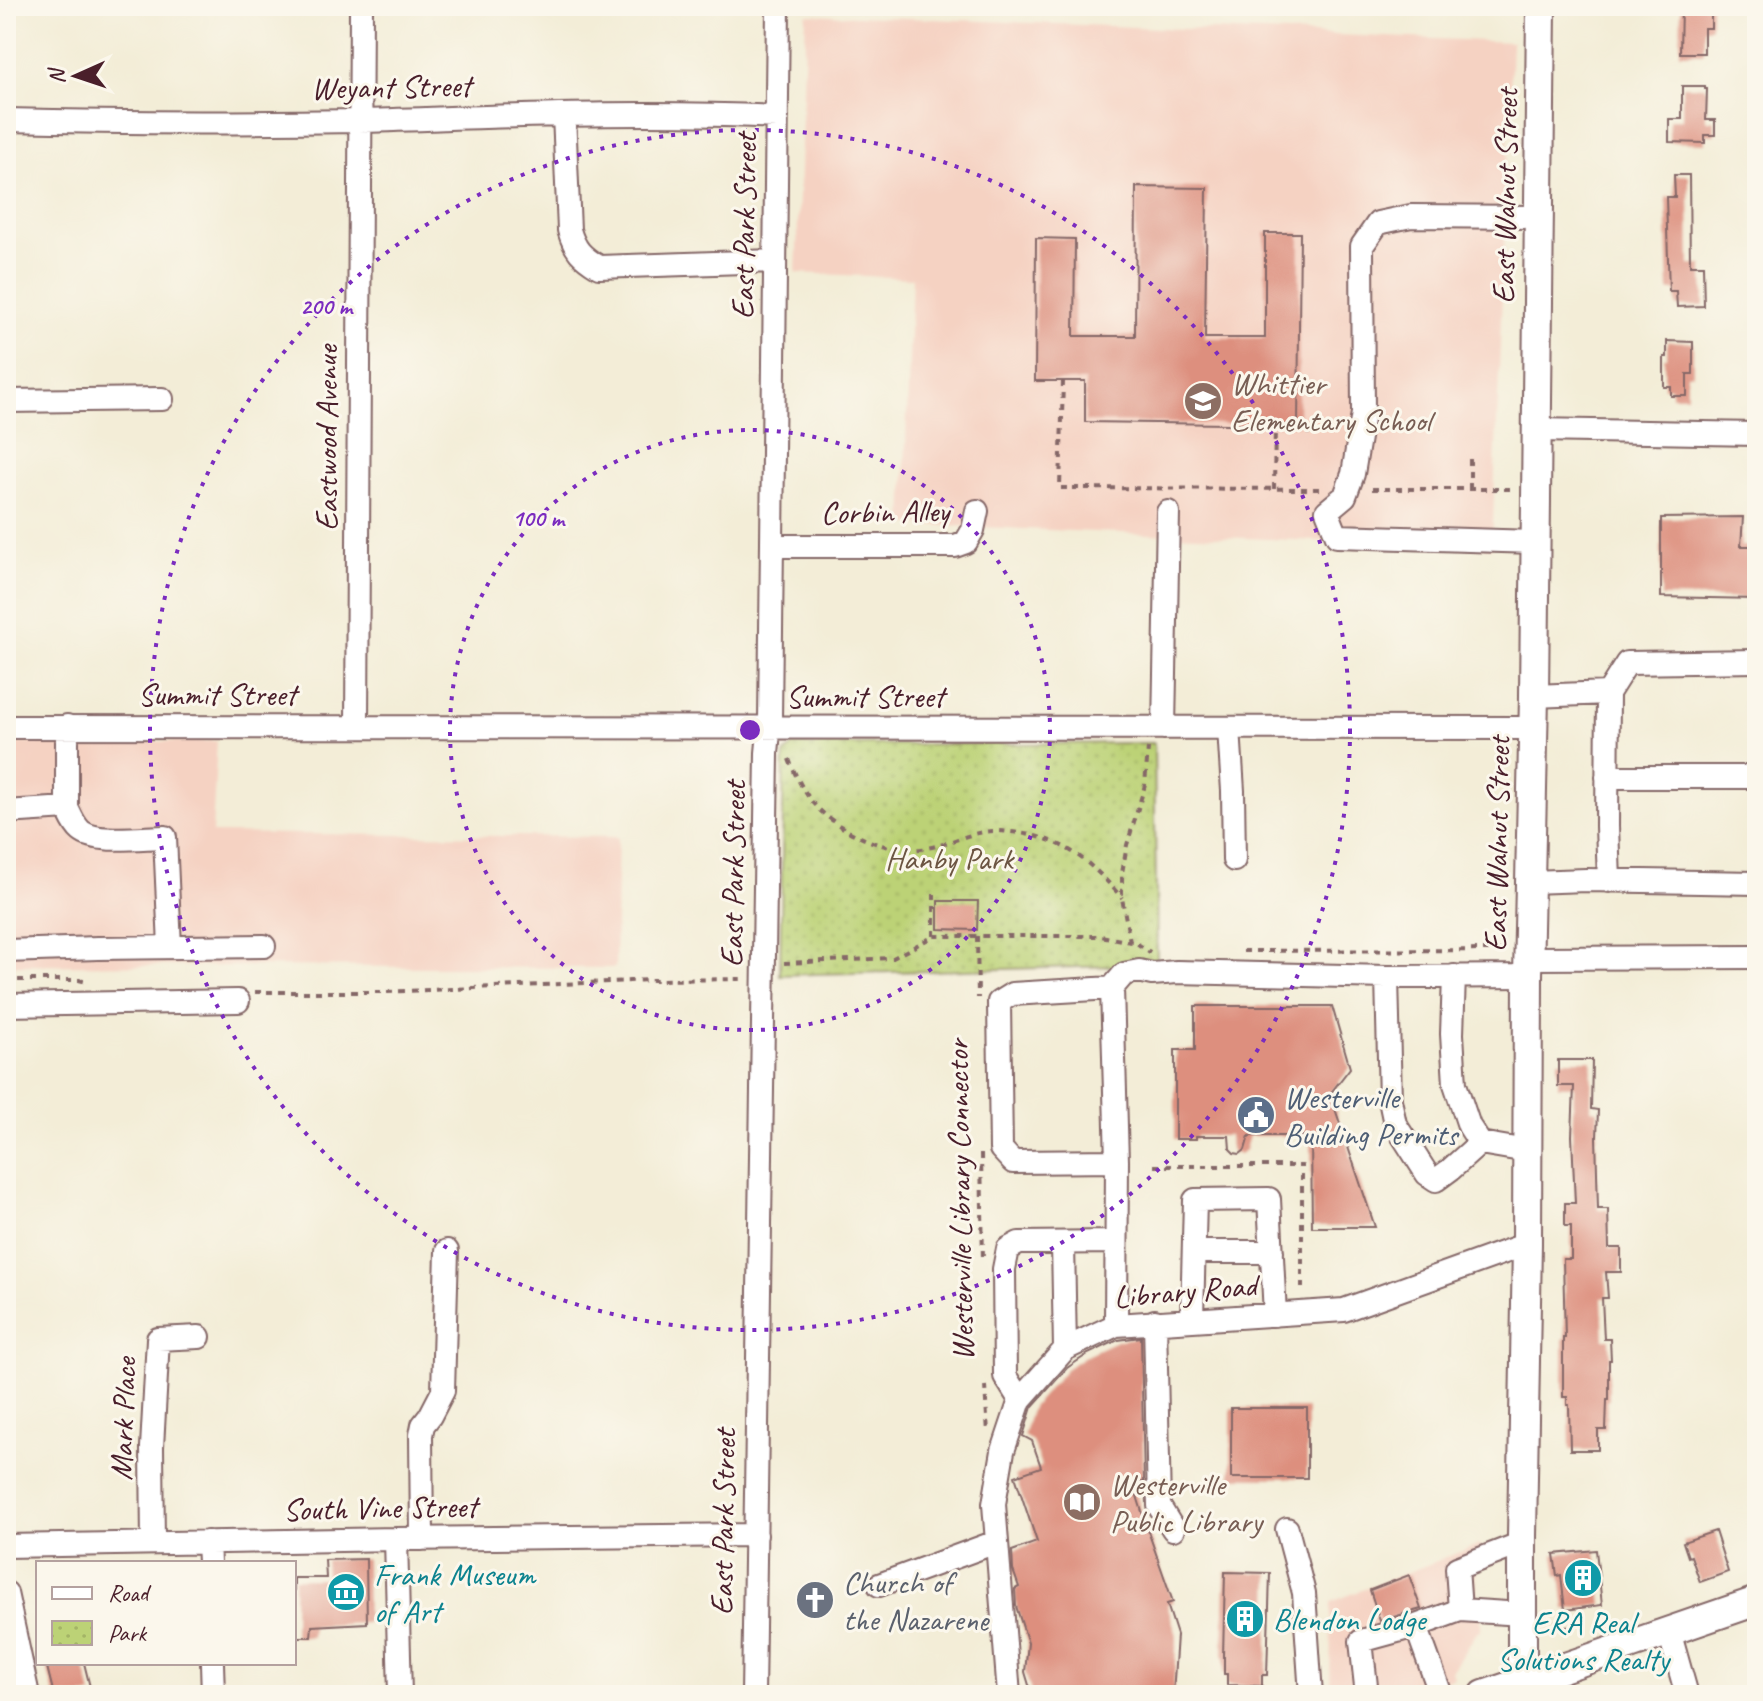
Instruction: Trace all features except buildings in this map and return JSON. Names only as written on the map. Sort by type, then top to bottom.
[{"type":"main road","name":"East Walnut Street","points":[[1523,1689],[1522,1543],[1541,6]]},
{"type":"main road","points":[[1484,1695],[1523,1689],[1669,1631],[1757,1601]]},
{"type":"street","name":"Eastwood Avenue","points":[[357,726],[361,6]]},
{"type":"street","name":"East Park Street","points":[[753,1695],[778,6]]},
{"type":"street","name":"Weyant Street","points":[[6,120],[148,124],[564,115],[720,114],[777,117]]},
{"type":"street","points":[[564,115],[569,230],[582,256],[599,267],[775,261]]},
{"type":"street","points":[[1535,542],[1337,536],[1327,500],[1345,496],[1353,474],[1363,413],[1362,246],[1378,223],[1411,216],[1539,217]]},
{"type":"street","points":[[6,401],[162,399]]},
{"type":"street","points":[[1537,430],[1757,434]]},
{"type":"street","name":"Corbin Alley","points":[[772,546],[955,546],[966,542],[973,530],[977,511]]},
{"type":"street","points":[[1156,733],[1168,512]]},
{"type":"street","points":[[1609,881],[1608,693],[1627,663],[1757,661]]},
{"type":"street","points":[[1534,696],[1608,693]]},
{"type":"street","points":[[67,726],[67,808],[76,826],[95,838],[165,837],[170,947]]},
{"type":"street","name":"Summit Street","points":[[6,727],[769,728],[1156,733],[1229,728],[1532,728]]},
{"type":"street","points":[[1229,728],[1234,860]]},
{"type":"street","points":[[1607,777],[1757,777]]},
{"type":"street","points":[[6,812],[67,808]]},
{"type":"street","points":[[1530,882],[1757,883]]},
{"type":"street","points":[[6,951],[264,946]]},
{"type":"street","points":[[1116,1325],[1117,1161],[1112,988],[1124,974],[1139,971],[1152,974],[1454,976],[1529,959],[1757,957]]},
{"type":"street","points":[[1454,976],[1452,1034],[1455,1084],[1469,1126],[1480,1143],[1527,1151]]},
{"type":"street","points":[[1387,977],[1390,1100],[1395,1124],[1427,1174],[1436,1180],[1480,1143]]},
{"type":"street","points":[[1112,988],[1012,994],[999,1002],[1001,1149],[1013,1162],[1117,1161]]},
{"type":"street","points":[[6,1005],[244,996]]},
{"type":"street","points":[[1192,1318],[1195,1200],[1269,1199],[1275,1315]]},
{"type":"street","points":[[1020,1400],[1005,1376],[1004,1269],[1008,1249],[1019,1243],[1115,1242]]},
{"type":"street","points":[[1063,1243],[1065,1349]]},
{"type":"street","name":"Library Road","points":[[1009,1695],[994,1504],[1002,1460],[1020,1400],[1065,1349],[1116,1325],[1344,1310],[1527,1244]]},
{"type":"street","points":[[422,1539],[421,1435],[423,1425],[443,1391],[447,1251]]},
{"type":"street","points":[[1194,1252],[1272,1252]]},
{"type":"street","points":[[1155,1321],[1159,1506],[1173,1529]]},
{"type":"street","name":"Mark Place","points":[[153,1543],[152,1447],[158,1339],[199,1337]]},
{"type":"street","points":[[1287,1529],[1304,1593],[1311,1695]]},
{"type":"street","name":"South Vine Street","points":[[6,1546],[153,1543],[209,1553],[396,1539],[756,1535]]},
{"type":"street","points":[[396,1539],[400,1695]]},
{"type":"street","points":[[879,1585],[996,1542]]},
{"type":"street","points":[[1460,1610],[1457,1568],[1522,1543]]},
{"type":"street","points":[[6,1593],[28,1695]]},
{"type":"street","points":[[1367,1695],[1361,1641],[1460,1610],[1522,1614]]},
{"type":"street","points":[[1416,1626],[1441,1695]]},
{"type":"street","points":[[1669,1631],[1687,1695]]},
{"type":"street","points":[[212,1665],[213,1695]]},
{"type":"path","points":[[1063,381],[1060,488],[1274,489],[1327,500]]},
{"type":"path","points":[[1274,489],[1275,424]]},
{"type":"path","points":[[1307,433],[1347,433]]},
{"type":"path","points":[[1470,456],[1470,489]]},
{"type":"path","points":[[1372,489],[1514,489]]},
{"type":"path","points":[[1130,942],[1122,898],[1122,873],[1156,733]]},
{"type":"path","points":[[788,758],[812,802],[842,828],[866,840],[896,848],[925,849],[993,831],[1031,834],[1061,844],[1079,856],[1122,898]]},
{"type":"path","points":[[934,893],[934,936]]},
{"type":"path","points":[[244,996],[748,979],[764,963],[893,958],[934,936],[1101,936],[1136,943],[1152,953]]},
{"type":"path","name":"Westerville Library Connector","points":[[977,936],[978,1000]]},
{"type":"path","points":[[1241,951],[1501,951],[1529,959]]},
{"type":"path","points":[[6,980],[79,980],[92,983]]},
{"type":"path","name":"Westerville Library Connector","points":[[981,1143],[983,1271]]},
{"type":"path","name":"Westerville Library Connector","points":[[985,1382],[986,1430],[1002,1460]]},
{"type":"shaded area","name":"Whittier Elementary School","points":[[806,14],[1512,42],[1492,548],[903,524],[912,278],[796,273]]},
{"type":"shaded area","points":[[217,741],[212,833],[618,837],[615,968],[6,965],[6,743]]},
{"type":"shaded area","points":[[1481,1544],[1476,1571],[1477,1596],[1481,1599],[1481,1630],[1452,1670],[1454,1678],[1393,1695],[1330,1695],[1331,1602]]},
{"type":"green space","name":"Hanby Park","points":[[1154,743],[1157,965],[780,975],[784,755],[793,745]]},
{"type":"place","name":"Whittier Elementary School","points":[[1203,401]]},
{"type":"place","name":"Westerville Building Permits","points":[[1256,1115]]},
{"type":"place","name":"Westerville Public Library","points":[[1082,1502]]},
{"type":"place","name":"ERA Real Solutions Realty","points":[[1583,1578]]},
{"type":"place","name":"Frank Museum of Art","points":[[346,1592]]},
{"type":"place","name":"Church of the Nazarene","points":[[815,1600]]},
{"type":"place","name":"Blendon Lodge","points":[[1245,1619]]}]
